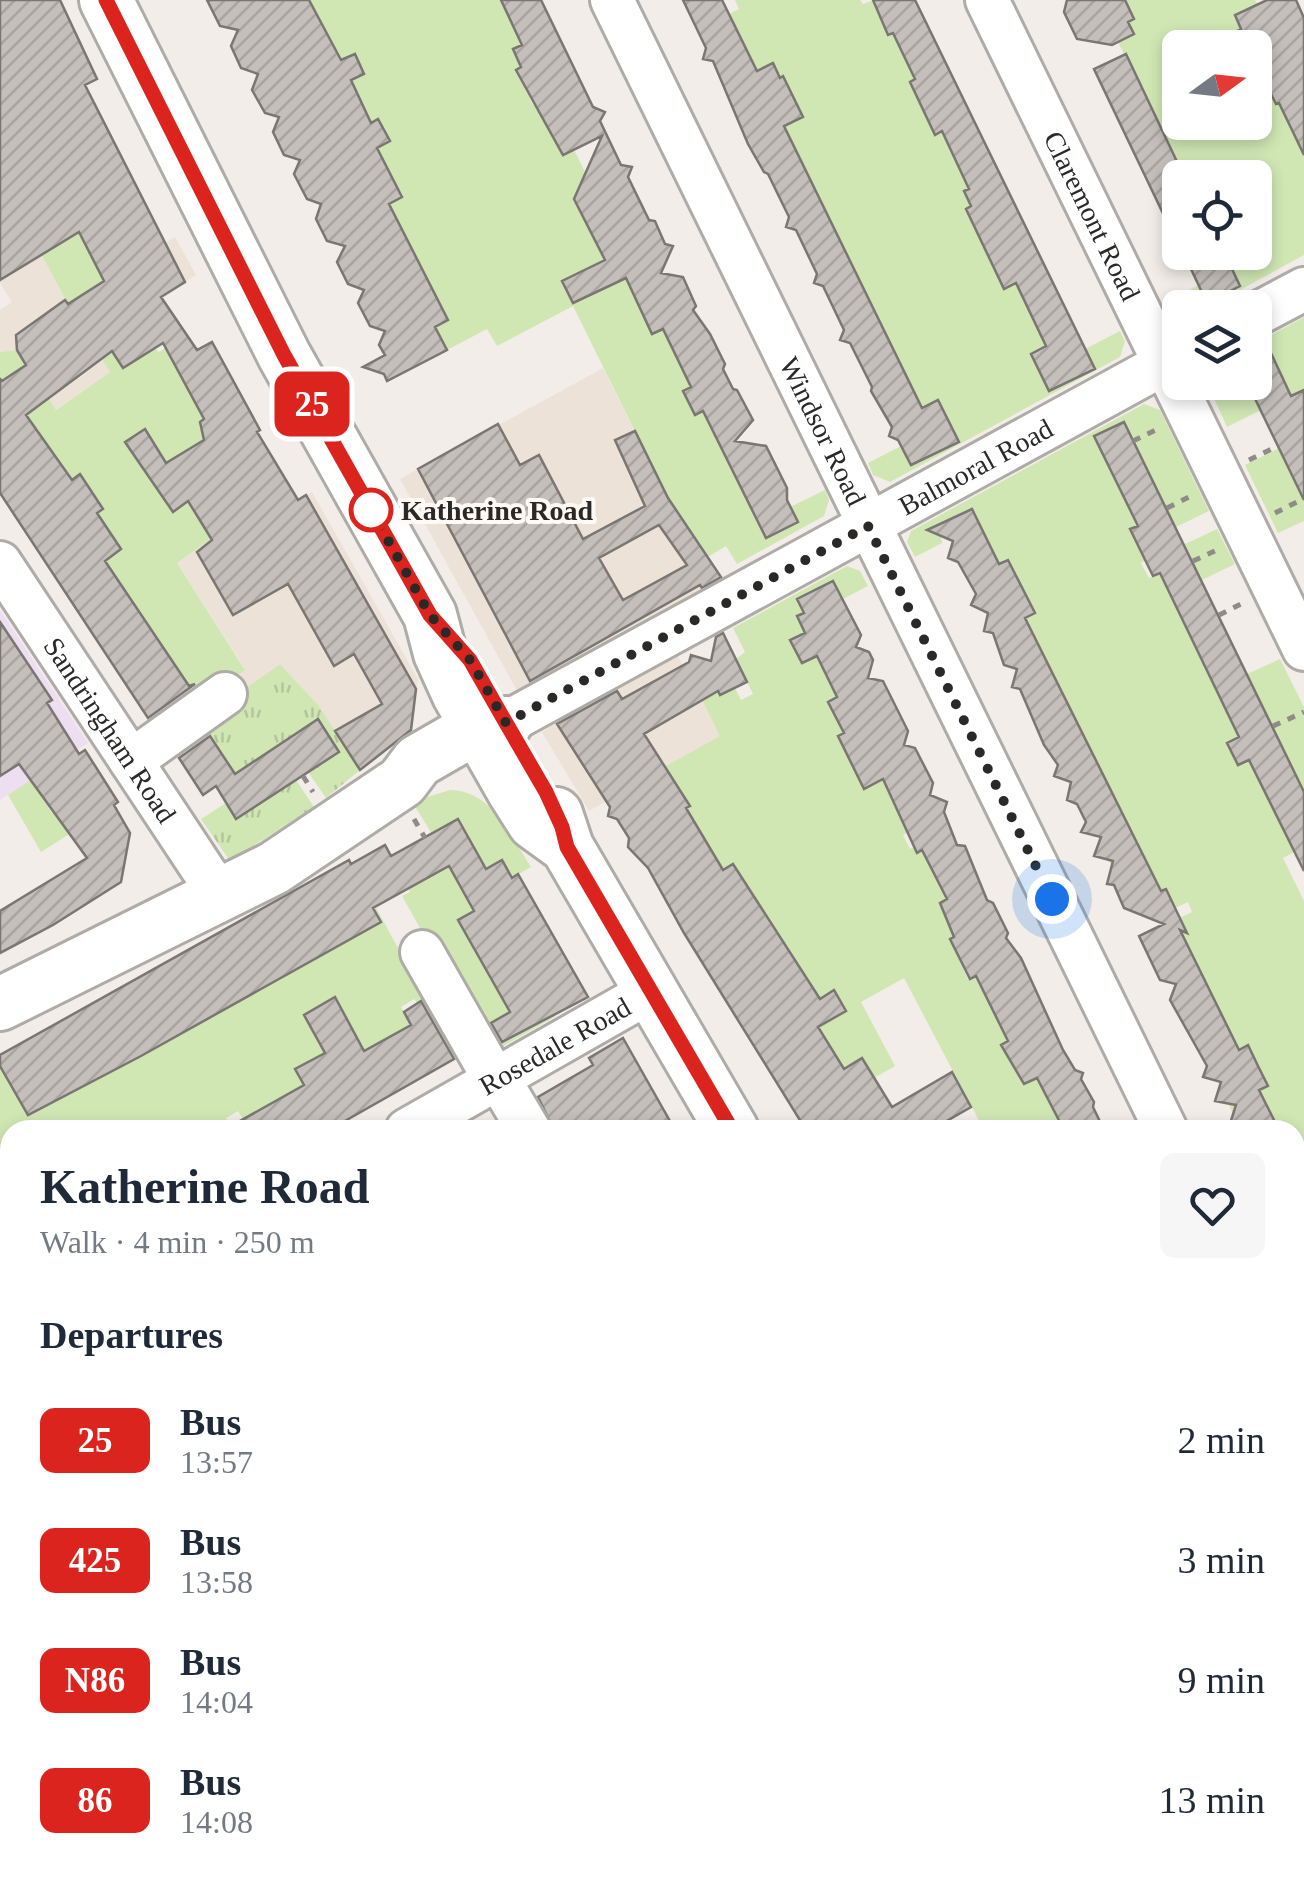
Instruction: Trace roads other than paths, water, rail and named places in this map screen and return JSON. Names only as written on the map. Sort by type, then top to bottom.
[{"type":"main road","points":[[106,0],[284,355],[435,634],[470,660],[490,732],[546,792],[567,847],[726,1120]]},
{"type":"main road","points":[[0,1004],[274,868],[410,771],[437,695],[435,634]]},
{"type":"main road","points":[[410,771],[425,778],[490,732]]},
{"type":"street","name":"Windsor Road","points":[[612,0],[1161,1120]]},
{"type":"street","name":"Claremont Road","points":[[987,0],[1162,340]]},
{"type":"street","points":[[1272,306],[1304,289]]},
{"type":"street","name":"Balmoral Road","points":[[490,732],[1162,364]]},
{"type":"street","name":"Claremont Road","points":[[1191,400],[1304,649]]},
{"type":"street","name":"Sandringham Road","points":[[0,563],[220,897]]},
{"type":"street","points":[[130,760],[226,694]]},
{"type":"street","points":[[422,952],[523,1120]]},
{"type":"street","name":"Rosedale Road","points":[[425,1120],[651,991]]},
{"type":"place","name":"Katherine Road","points":[[371,510]]}]
